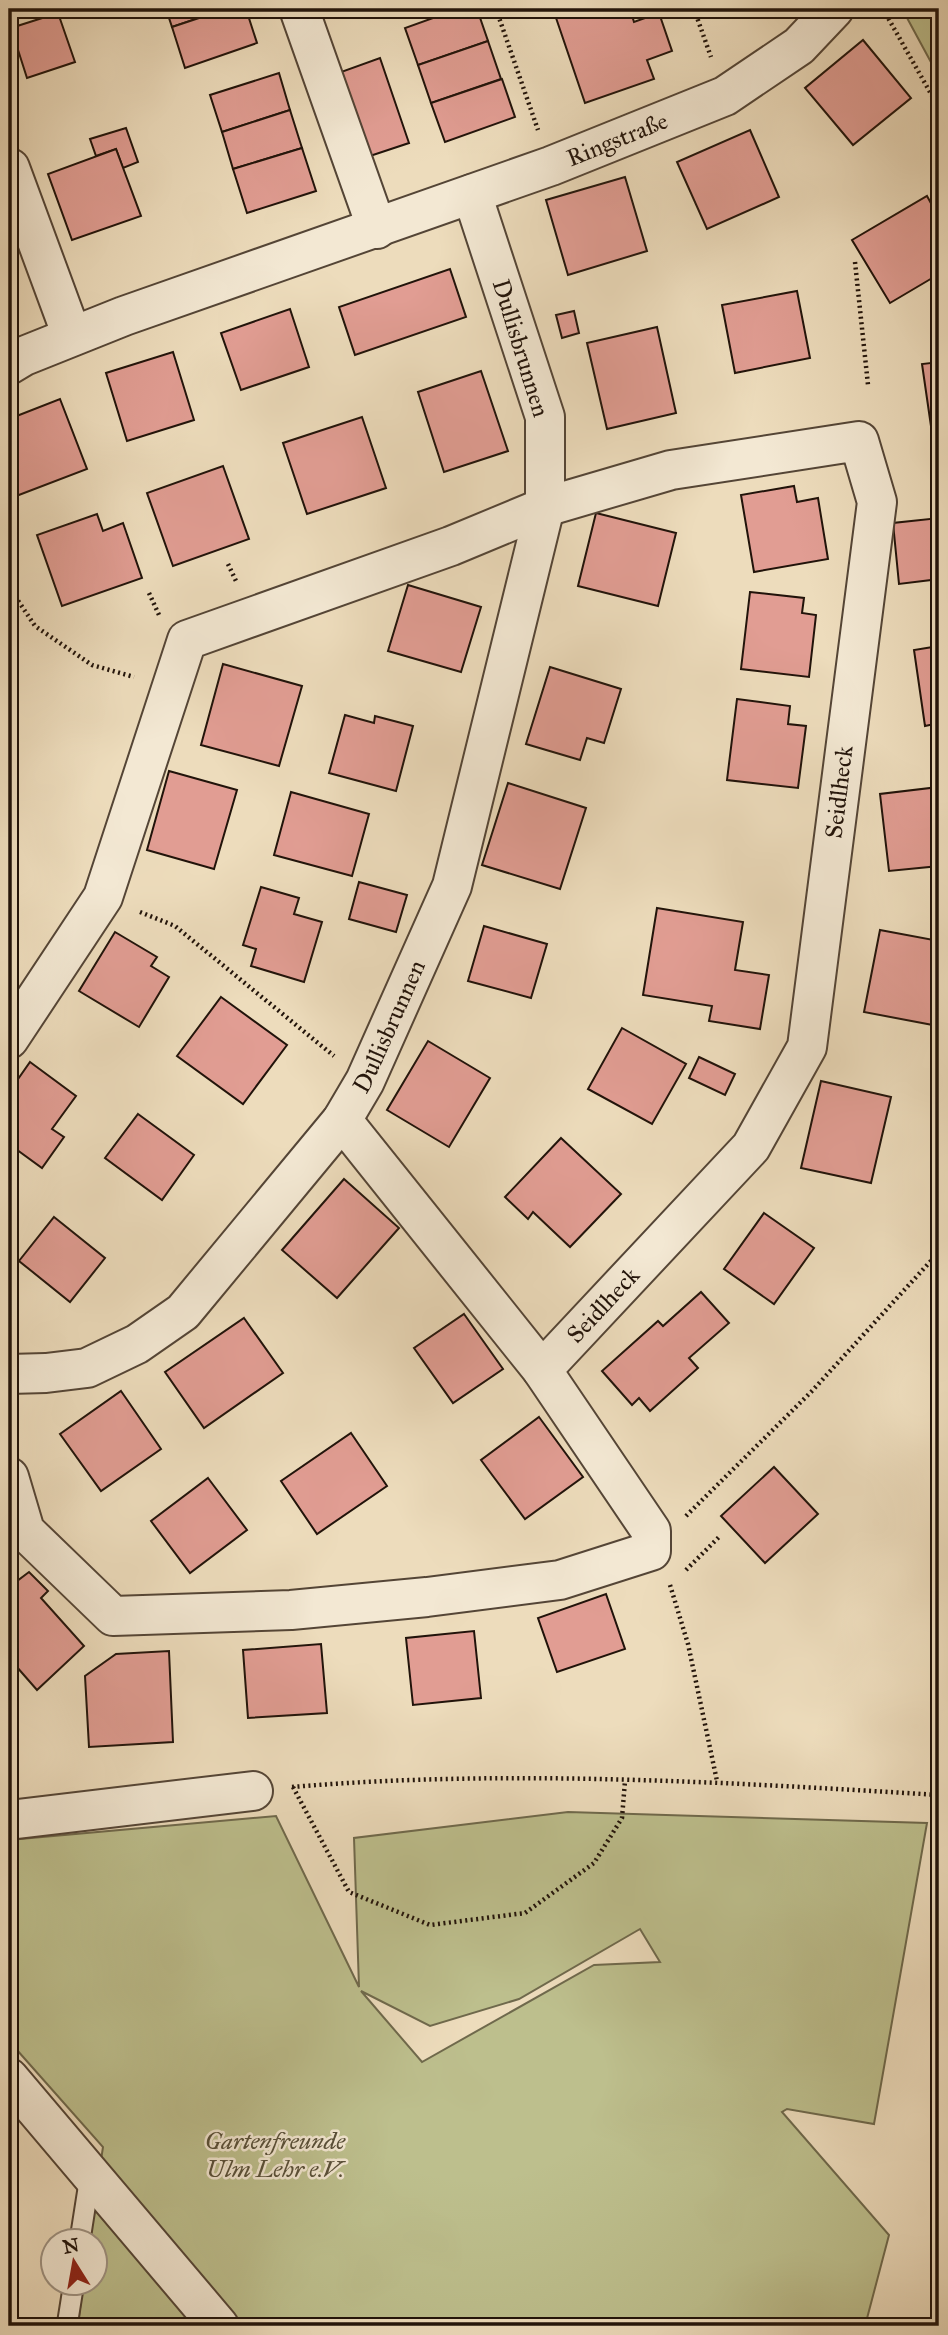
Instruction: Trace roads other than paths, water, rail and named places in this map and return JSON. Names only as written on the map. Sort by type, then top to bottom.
[{"type":"street","points":[[299,9],[377,229]]},
{"type":"street","name":"Ringstraße","points":[[9,365],[72,336],[551,166],[725,96],[799,46],[834,9]]},
{"type":"street","points":[[10,168],[72,336]]},
{"type":"street","name":"Dullisbrunnen","points":[[9,1374],[87,1368],[137,1344],[183,1312],[342,1120],[365,1081],[452,886],[545,507],[545,417],[472,194]]},
{"type":"street","name":"Seidlheck","points":[[542,1370],[751,1147],[807,1047],[877,502],[859,441],[671,470],[545,507]]},
{"type":"street","points":[[9,1039],[103,897],[187,640],[450,546],[545,507]]},
{"type":"street","points":[[9,1477],[24,1531],[113,1616],[291,1610],[440,1595],[560,1580],[651,1551],[651,1531],[542,1370],[342,1120]]},
{"type":"street","points":[[9,1820],[253,1791]]},
{"type":"street","points":[[9,2078],[219,2326]]},
{"type":"lane","points":[[82,2226],[90,2175]]},
{"type":"lane","points":[[67,2326],[72,2296]]},
{"type":"park label","name":"Gartenfreunde Ulm Lehr e.V.","points":[[275,2155]]}]
